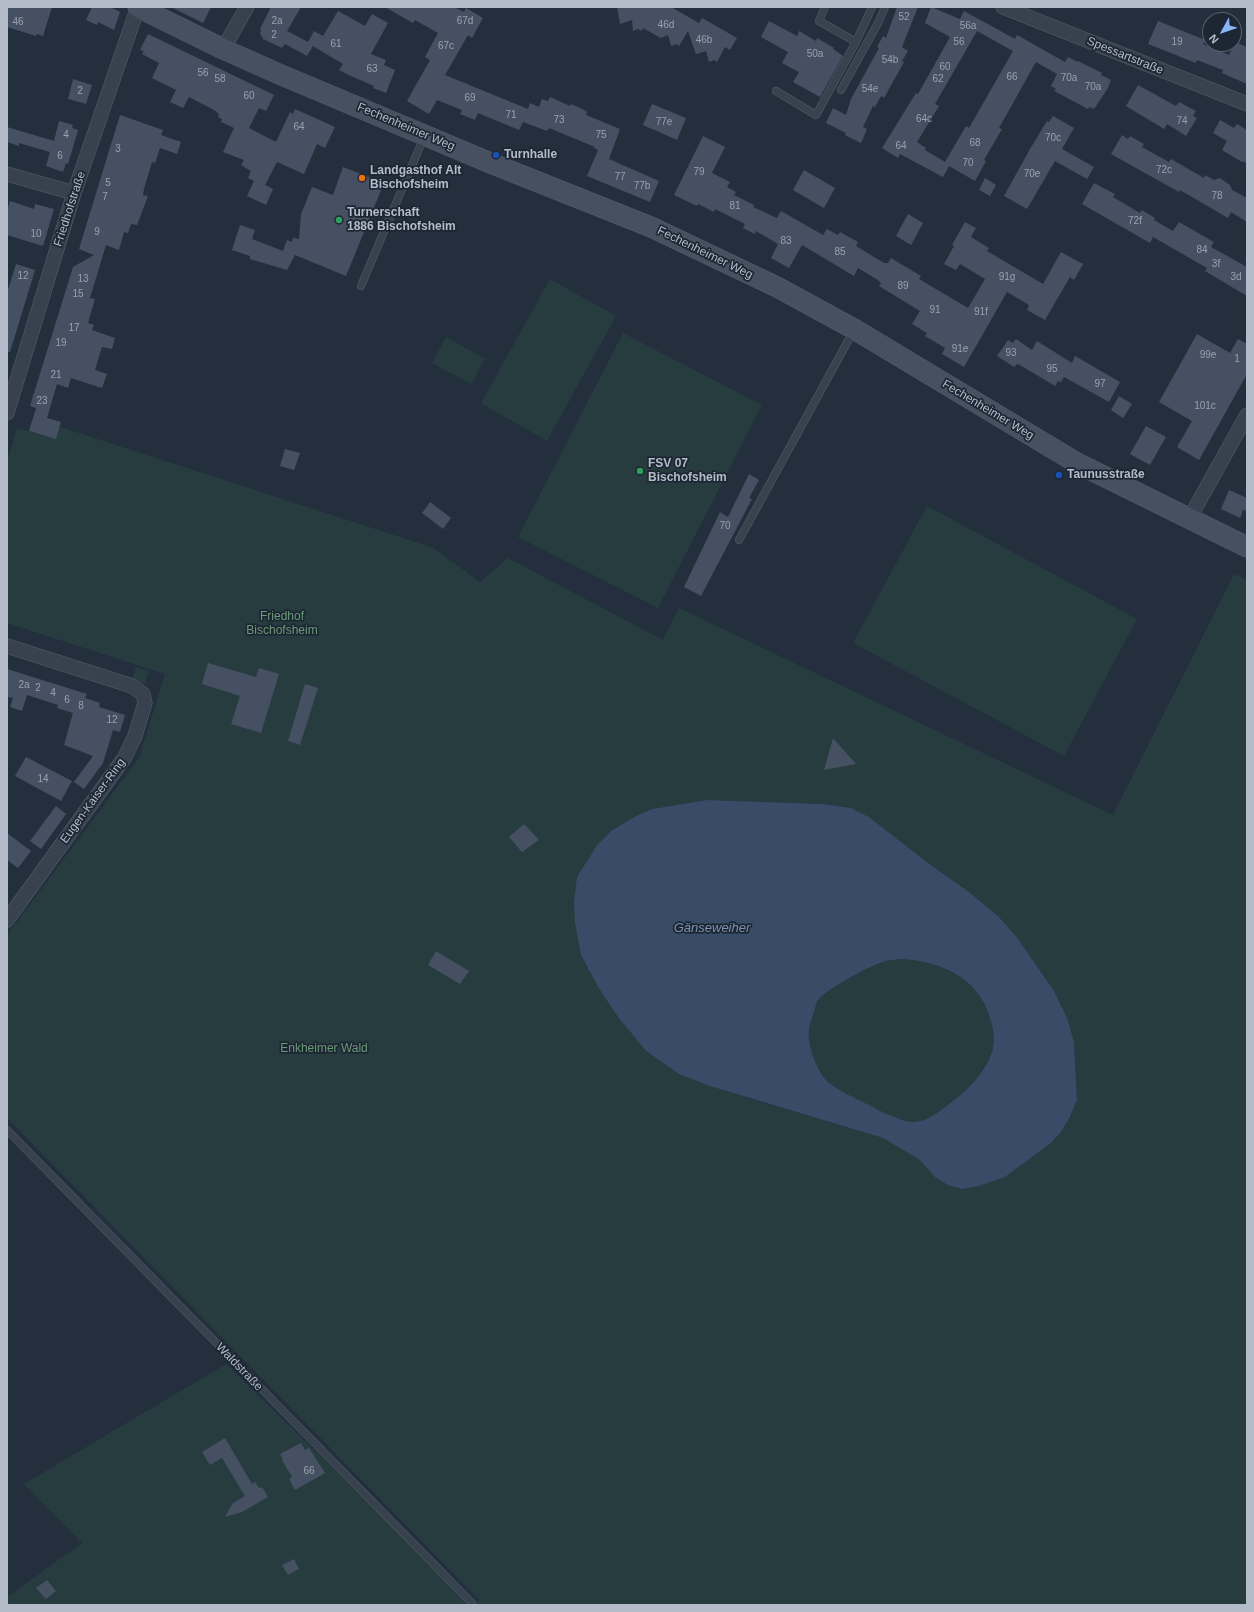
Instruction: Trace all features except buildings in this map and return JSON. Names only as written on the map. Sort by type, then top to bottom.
[{"type":"street","name":"Fechenheimer Weg","points":[[138,7],[223,49],[493,164],[651,227],[777,287],[854,329],[1052,448],[1104,477],[1247,547]]},
{"type":"street","name":"Friedhofstraße","points":[[7,413],[74,193],[138,7]]},
{"type":"street","points":[[223,49],[247,7]]},
{"type":"street","name":"Spessartstraße","points":[[1003,7],[1247,104]]},
{"type":"street","points":[[7,174],[74,193]]},
{"type":"street","points":[[1189,519],[1247,415]]},
{"type":"street","name":"Eugen-Kaiser-Ring","points":[[7,646],[132,686],[143,694],[145,703],[135,736],[121,765],[7,920]]},
{"type":"lane","points":[[825,7],[819,21],[856,42]]},
{"type":"lane","points":[[776,91],[816,114],[856,42],[872,7]]},
{"type":"lane","points":[[841,90],[878,23],[885,7]]},
{"type":"lane","points":[[361,286],[425,135]]},
{"type":"lane","points":[[738,540],[854,329]]},
{"type":"lane","name":"Waldstraße","points":[[7,1130],[472,1603]]},
{"type":"green space","points":[[550,279],[616,316],[547,441],[481,403]]},
{"type":"green space","name":"FSV 07 Bischofsheim","points":[[623,333],[762,405],[658,608],[518,537]]},
{"type":"green space","points":[[446,337],[485,359],[471,384],[432,363]]},
{"type":"green space","name":"Enkheimer Wald","points":[[42,421],[434,548],[480,582],[508,558],[663,640],[679,608],[1113,815],[1234,574],[1247,580],[1247,1605],[474,1605],[479,1600],[7,1118],[7,935],[139,758],[165,674],[7,623],[7,462],[17,428],[38,434]],"holes":[[[707,800],[822,804],[851,808],[869,817],[928,863],[969,892],[998,916],[1016,936],[1054,991],[1074,1042],[1077,1100],[1070,1117],[1061,1132],[1051,1143],[1005,1177],[979,1186],[962,1189],[927,1167],[920,1160],[883,1138],[741,1096],[679,1074],[646,1051],[618,1017],[598,987],[581,955],[577,877],[597,845],[611,831],[636,816],[652,809]]]},
{"type":"green space","points":[[927,506],[1137,619],[1064,756],[853,643]]},
{"type":"green space","points":[[136,667],[149,671],[145,684],[132,680]]},
{"type":"green space","points":[[901,959],[930,963],[956,974],[967,982],[977,992],[984,1004],[990,1018],[993,1033],[993,1048],[987,1064],[982,1072],[963,1093],[941,1111],[927,1119],[917,1122],[907,1122],[889,1115],[845,1093],[829,1083],[819,1070],[809,1042],[809,1029],[817,1001],[824,994],[870,967],[885,961]]},
{"type":"green space","points":[[226,1364],[472,1603],[470,1605],[7,1605],[7,1597],[82,1543],[24,1484]]},
{"type":"water","name":"Gänseweiher","points":[[707,800],[822,804],[851,808],[869,817],[928,863],[969,892],[998,916],[1016,936],[1054,991],[1067,1018],[1074,1042],[1077,1100],[1070,1117],[1061,1132],[1051,1143],[1005,1177],[979,1186],[962,1189],[948,1185],[935,1177],[920,1160],[883,1138],[710,1086],[679,1074],[646,1051],[618,1017],[598,987],[581,955],[575,922],[574,902],[577,877],[597,845],[611,831],[636,816],[652,809]],"holes":[[[901,959],[930,963],[956,974],[977,992],[990,1018],[994,1040],[993,1048],[987,1064],[970,1086],[936,1114],[927,1119],[912,1122],[896,1118],[883,1112],[845,1093],[829,1083],[822,1075],[816,1063],[809,1042],[809,1029],[817,1001],[831,989],[878,964]]]},
{"type":"place","name":"Turnhalle","points":[[496,155]]},
{"type":"place","name":"Landgasthof Alt Bischofsheim","points":[[362,178]]},
{"type":"place","name":"Turnerschaft 1886 Bischofsheim","points":[[339,220]]},
{"type":"place","name":"FSV 07 Bischofsheim","points":[[640,471]]},
{"type":"place","name":"Taunusstraße","points":[[1059,475]]},
{"type":"park label","name":"Friedhof Bischofsheim","points":[[282,624]]}]
